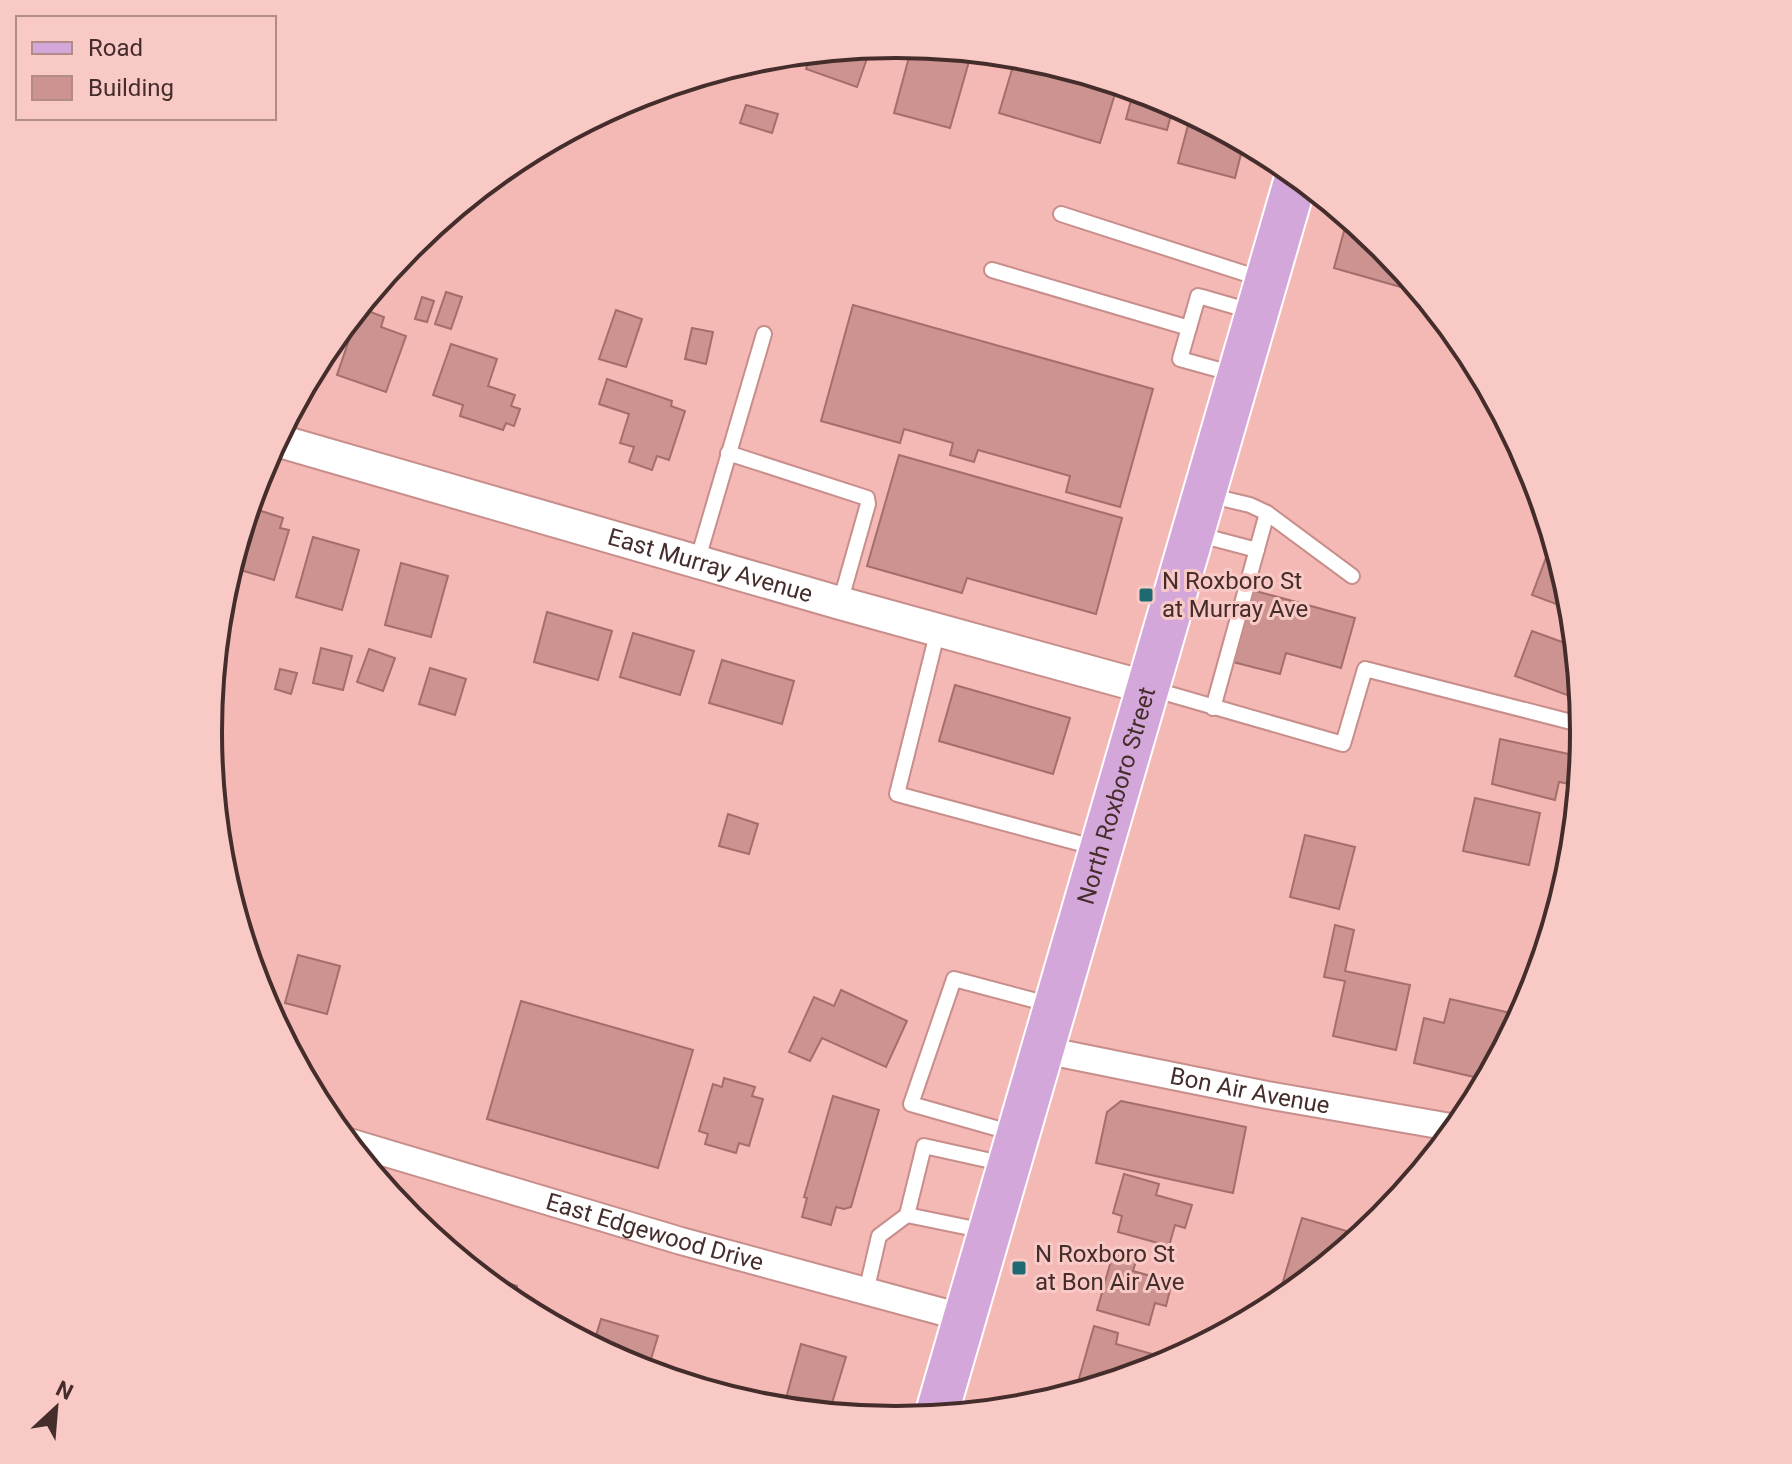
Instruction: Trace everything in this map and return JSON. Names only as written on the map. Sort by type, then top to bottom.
[{"type":"main road","name":"North Roxboro Street","points":[[939,1405],[1293,188]]},
{"type":"street","name":"East Murray Avenue","points":[[288,443],[840,603],[1148,688]]},
{"type":"street","name":"Bon Air Avenue","points":[[1044,1050],[1267,1095],[1442,1126]]},
{"type":"street","name":"East Edgewood Drive","points":[[365,1147],[681,1241],[965,1318]]},
{"type":"lane","points":[[1061,214],[1262,297]]},
{"type":"lane","points":[[992,270],[1189,328]]},
{"type":"lane","points":[[1238,375],[1182,361],[1198,296],[1262,297]]},
{"type":"lane","points":[[697,562],[764,334]]},
{"type":"lane","points":[[728,453],[867,498],[868,504],[840,603]]},
{"type":"lane","points":[[1204,494],[1250,505],[1267,513],[1352,576]]},
{"type":"lane","points":[[1213,708],[1267,513]]},
{"type":"lane","points":[[1192,533],[1257,550]]},
{"type":"lane","points":[[938,630],[897,794],[1101,849]]},
{"type":"lane","points":[[1148,688],[1343,744],[1365,669],[1570,722]]},
{"type":"lane","points":[[1014,1150],[911,1104],[954,979],[1056,1006]]},
{"type":"lane","points":[[866,1292],[879,1236],[907,1215],[924,1146],[1014,1150]]},
{"type":"lane","points":[[907,1215],[990,1231]]},
{"type":"building","points":[[909,58],[969,62],[950,128],[894,113]]},
{"type":"building","points":[[867,59],[857,87],[806,69],[808,64]]},
{"type":"building","points":[[1012,69],[1115,95],[1100,143],[999,113]]},
{"type":"building","points":[[1131,101],[1171,117],[1167,130],[1126,119]]},
{"type":"building","points":[[746,105],[778,114],[772,133],[740,123]]},
{"type":"building","points":[[1188,125],[1241,153],[1235,178],[1178,163]]},
{"type":"building","points":[[1344,231],[1348,232],[1403,287],[1334,268]]},
{"type":"building","points":[[446,292],[462,297],[451,329],[435,324]]},
{"type":"building","points":[[422,297],[434,301],[427,322],[415,319]]},
{"type":"building","points":[[853,305],[1153,389],[1120,507],[1066,492],[1070,476],[978,450],[974,462],[950,455],[953,443],[904,429],[900,443],[821,421]]},
{"type":"building","points":[[616,310],[642,319],[626,367],[599,359]]},
{"type":"building","points":[[370,312],[384,317],[381,327],[406,336],[386,392],[337,375],[350,339]]},
{"type":"building","points":[[692,328],[713,332],[706,364],[685,359]]},
{"type":"building","points":[[451,344],[497,359],[488,386],[515,395],[511,406],[520,409],[514,426],[506,423],[503,430],[460,416],[463,405],[433,395]]},
{"type":"building","points":[[607,379],[672,401],[671,406],[685,411],[669,460],[657,456],[652,470],[629,462],[634,447],[620,443],[629,414],[599,404]]},
{"type":"building","points":[[899,455],[1122,518],[1096,614],[967,578],[962,593],[867,566]]},
{"type":"building","points":[[260,510],[283,518],[280,528],[289,530],[274,580],[242,570]]},
{"type":"building","points":[[313,537],[359,550],[342,610],[296,597]]},
{"type":"building","points":[[1546,556],[1558,605],[1532,595]]},
{"type":"building","points":[[401,563],[448,576],[431,637],[385,625]]},
{"type":"building","points":[[1252,590],[1355,618],[1341,668],[1286,653],[1280,674],[1233,662]]},
{"type":"building","points":[[547,612],[612,631],[598,680],[534,662]]},
{"type":"building","points":[[1532,631],[1564,643],[1569,696],[1515,676]]},
{"type":"building","points":[[633,633],[694,651],[680,695],[620,677]]},
{"type":"building","points":[[321,648],[352,656],[343,690],[313,683]]},
{"type":"building","points":[[369,649],[395,658],[383,691],[357,682]]},
{"type":"building","points":[[722,660],[794,681],[782,724],[709,703]]},
{"type":"building","points":[[430,668],[466,679],[455,715],[419,704]]},
{"type":"building","points":[[280,669],[297,673],[291,694],[275,689]]},
{"type":"building","points":[[955,685],[1070,718],[1053,774],[939,741]]},
{"type":"building","points":[[1500,739],[1569,754],[1568,784],[1559,782],[1555,800],[1492,784]]},
{"type":"building","points":[[1475,798],[1540,813],[1529,865],[1463,851]]},
{"type":"building","points":[[728,814],[758,824],[749,854],[719,846]]},
{"type":"building","points":[[1305,835],[1355,847],[1339,909],[1290,897]]},
{"type":"building","points":[[1335,925],[1354,930],[1345,971],[1410,985],[1396,1050],[1333,1036],[1345,981],[1324,977]]},
{"type":"building","points":[[298,955],[340,966],[327,1014],[285,1003]]},
{"type":"building","points":[[841,990],[907,1021],[886,1067],[822,1038],[810,1061],[789,1052],[814,997],[834,1006]]},
{"type":"building","points":[[1450,999],[1508,1012],[1475,1077],[1414,1063],[1424,1018],[1444,1023]]},
{"type":"building","points":[[521,1001],[693,1050],[658,1168],[487,1119]]},
{"type":"building","points":[[724,1078],[755,1087],[752,1096],[763,1099],[749,1146],[739,1143],[736,1153],[705,1144],[708,1134],[699,1131],[713,1084],[722,1087]]},
{"type":"building","points":[[833,1096],[879,1110],[851,1207],[836,1207],[831,1225],[802,1217],[807,1198],[804,1197]]},
{"type":"building","points":[[1121,1101],[1246,1127],[1233,1193],[1096,1163],[1107,1112]]},
{"type":"building","points":[[1124,1174],[1159,1184],[1156,1195],[1192,1205],[1185,1228],[1175,1225],[1169,1246],[1118,1232],[1122,1216],[1113,1213]]},
{"type":"building","points":[[1302,1218],[1348,1232],[1306,1267],[1282,1283]]},
{"type":"building","points":[[1113,1254],[1136,1261],[1133,1271],[1172,1282],[1166,1306],[1155,1303],[1149,1325],[1097,1310]]},
{"type":"building","points":[[601,1319],[658,1336],[651,1360],[596,1335]]},
{"type":"building","points":[[1094,1326],[1118,1333],[1116,1344],[1152,1354],[1113,1370],[1078,1380]]},
{"type":"building","points":[[801,1344],[846,1357],[832,1403],[786,1396]]},
{"type":"place","name":"N Roxboro St at Murray Ave","points":[[1146,595]]},
{"type":"place","name":"N Roxboro St at Bon Air Ave","points":[[1019,1268]]}]
